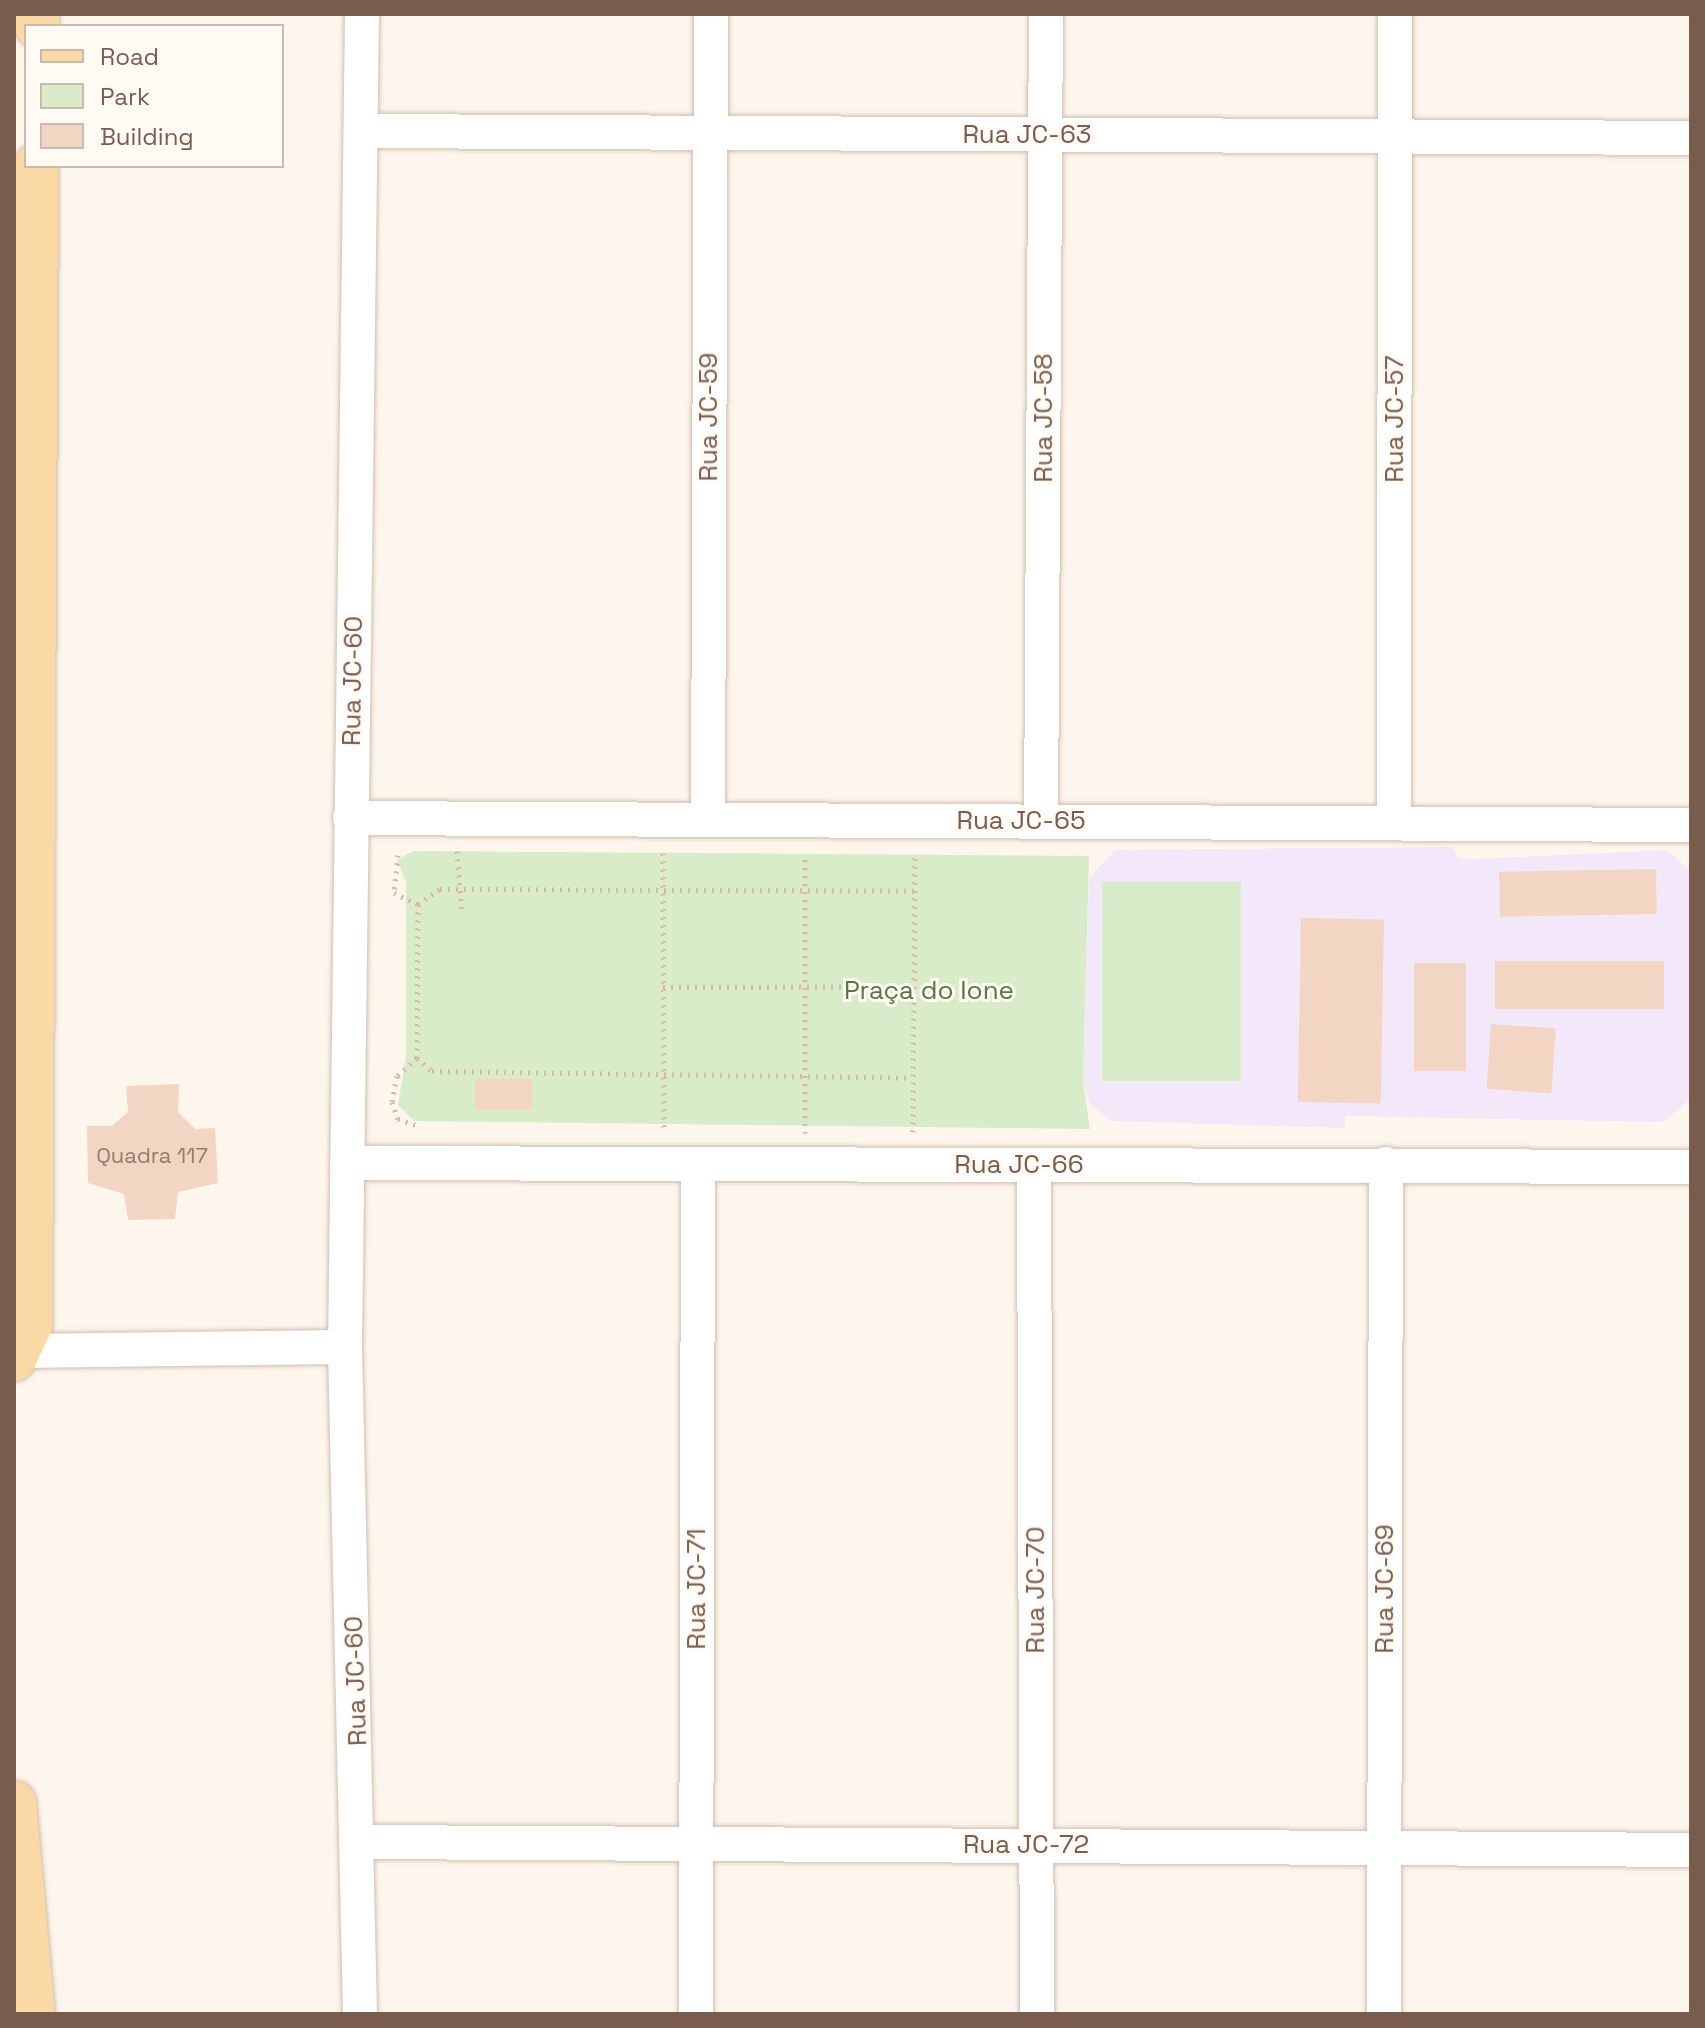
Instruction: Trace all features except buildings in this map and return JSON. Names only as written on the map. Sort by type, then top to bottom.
[{"type":"main road","points":[[17,1351],[30,1308],[36,168]]},
{"type":"main road","points":[[14,1803],[33,2014]]},
{"type":"street","name":"Rua JC-60","points":[[360,2014],[361,1842],[345,1347],[362,14]]},
{"type":"street","name":"Rua JC-59","points":[[708,820],[711,14]]},
{"type":"street","name":"Rua JC-58","points":[[1041,822],[1046,14]]},
{"type":"street","name":"Rua JC-57","points":[[1394,823],[1395,14]]},
{"type":"street","name":"Rua JC-63","points":[[362,131],[1691,138]]},
{"type":"street","name":"Rua JC-65","points":[[350,818],[1691,825]]},
{"type":"street","name":"Rua JC-66","points":[[347,1163],[1691,1167]]},
{"type":"street","name":"Rua JC-69","points":[[1384,2014],[1386,1164]]},
{"type":"street","name":"Rua JC-71","points":[[696,2014],[698,1165]]},
{"type":"street","name":"Rua JC-70","points":[[1034,1166],[1037,2014]]},
{"type":"street","points":[[17,1351],[345,1347]]},
{"type":"street","name":"Rua JC-72","points":[[361,1842],[1691,1850]]},
{"type":"path","points":[[913,1133],[909,1078],[916,842]]},
{"type":"path","points":[[663,843],[664,1132]]},
{"type":"path","points":[[805,843],[805,1134]]},
{"type":"path","points":[[442,846],[473,845]]},
{"type":"path","points":[[410,846],[395,857],[394,893],[418,904]]},
{"type":"path","points":[[457,846],[462,914]]},
{"type":"path","points":[[418,904],[440,889],[914,891]]},
{"type":"path","points":[[418,904],[417,1058],[397,1076],[392,1102],[398,1119],[430,1126]]},
{"type":"path","points":[[663,987],[805,981],[912,986]]},
{"type":"path","points":[[417,1058],[432,1071],[664,1078],[909,1078]]},
{"type":"path","points":[[648,1132],[679,1132]]},
{"type":"path","points":[[789,1133],[820,1134]]},
{"type":"path","points":[[897,1133],[929,1133]]},
{"type":"shaded area","points":[[1453,847],[1458,858],[1477,859],[1666,850],[1691,871],[1691,1099],[1663,1122],[1345,1116],[1345,1128],[1111,1121],[1090,1104],[1083,1082],[1089,878],[1115,850]]},
{"type":"green space","name":"Praça do Ione","points":[[413,851],[1089,856],[1083,1082],[1090,1129],[414,1121],[398,1105],[406,1056],[406,883],[397,860]]},
{"type":"green space","points":[[1102,882],[1241,882],[1241,1081],[1102,1081]]}]
